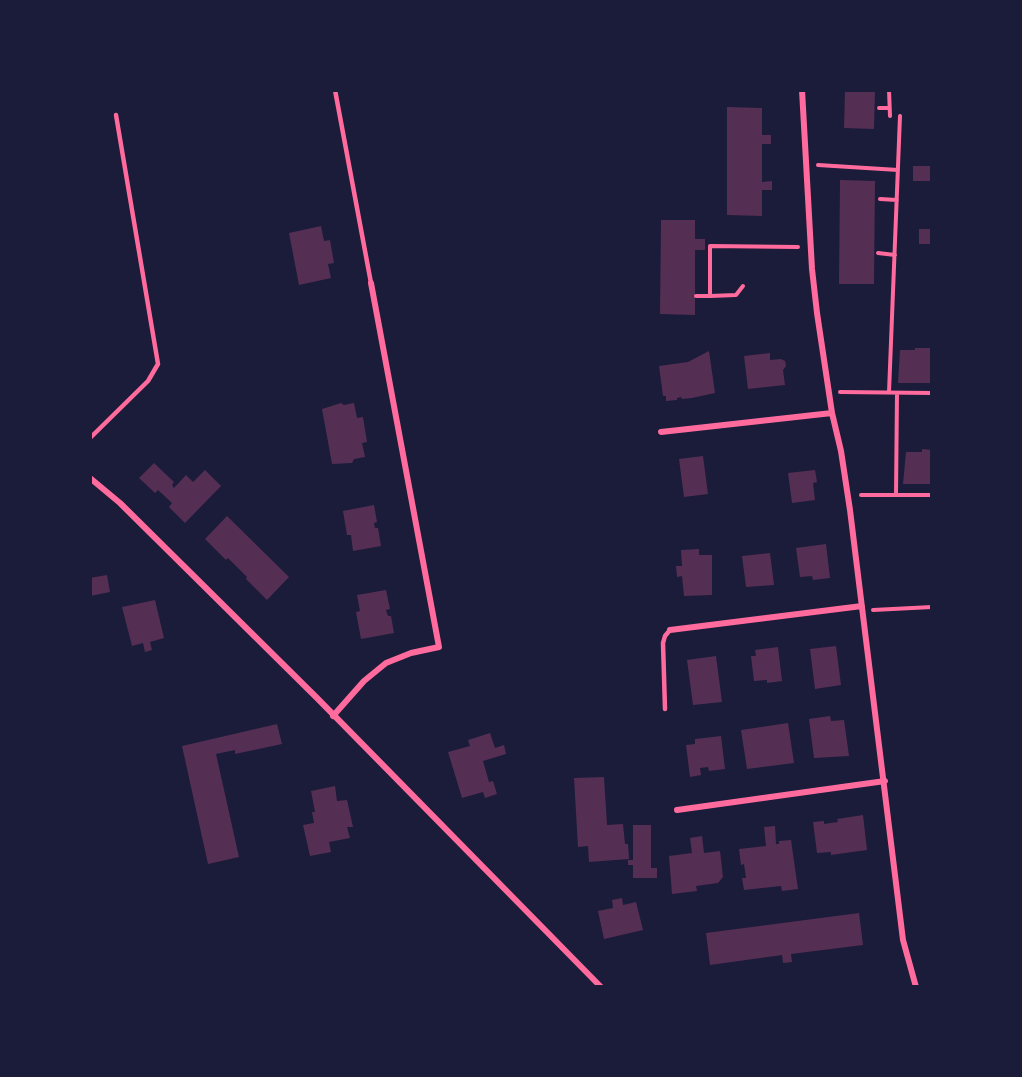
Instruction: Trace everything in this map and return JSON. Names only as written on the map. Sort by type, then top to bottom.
[{"type":"street","points":[[802,90],[817,313],[832,413],[848,494],[903,940],[916,987]]},
{"type":"street","points":[[333,716],[364,681],[386,663],[411,653],[439,647],[371,283]]},
{"type":"street","points":[[662,432],[832,413]]},
{"type":"street","points":[[90,478],[120,503],[601,987]]},
{"type":"street","points":[[670,630],[862,608]]},
{"type":"street","points":[[677,810],[885,781]]},
{"type":"lane","points":[[335,90],[371,283]]},
{"type":"lane","points":[[90,438],[148,381],[158,364],[116,115]]},
{"type":"lane","points":[[665,709],[663,643],[670,630]]},
{"type":"path","points":[[889,90],[890,116]]},
{"type":"path","points":[[879,108],[889,108]]},
{"type":"path","points":[[889,392],[900,116]]},
{"type":"path","points":[[806,164],[898,170]]},
{"type":"path","points":[[880,199],[897,200]]},
{"type":"path","points":[[710,296],[708,246],[811,247]]},
{"type":"path","points":[[878,253],[895,255]]},
{"type":"path","points":[[696,296],[736,295],[742,286]]},
{"type":"path","points":[[829,392],[932,393]]},
{"type":"path","points":[[896,495],[897,393]]},
{"type":"path","points":[[848,494],[932,495]]},
{"type":"path","points":[[862,608],[932,607]]},
{"type":"building","points":[[845,90],[875,90],[874,129],[844,128]]},
{"type":"building","points":[[727,107],[762,108],[762,135],[771,135],[771,144],[762,144],[762,182],[772,181],[772,190],[762,190],[762,216],[727,215]]},
{"type":"building","points":[[913,166],[932,166],[932,181],[913,181]]},
{"type":"building","points":[[840,180],[875,181],[874,284],[839,284]]},
{"type":"building","points":[[661,220],[695,220],[695,239],[705,239],[705,250],[695,250],[695,315],[660,314]]},
{"type":"building","points":[[321,226],[324,241],[330,240],[334,263],[328,264],[331,278],[299,285],[289,233]]},
{"type":"building","points":[[919,229],[932,229],[932,244],[919,244]]},
{"type":"building","points":[[915,348],[932,348],[932,383],[898,383],[900,350],[915,350]]},
{"type":"building","points":[[709,351],[715,393],[666,401],[666,396],[663,396],[659,366],[688,362]]},
{"type":"building","points":[[770,353],[770,360],[785,361],[786,366],[783,370],[785,385],[748,389],[744,356]]},
{"type":"building","points":[[341,403],[344,405],[354,403],[357,418],[363,417],[367,442],[362,443],[365,457],[354,459],[352,463],[332,464],[322,409]]},
{"type":"building","points":[[922,449],[932,450],[932,484],[903,484],[906,452],[922,452]]},
{"type":"building","points":[[703,456],[708,494],[684,497],[679,459]]},
{"type":"building","points":[[154,463],[174,482],[172,485],[174,488],[186,475],[193,482],[205,470],[221,486],[185,523],[169,507],[172,503],[158,490],[155,493],[139,478]]},
{"type":"building","points":[[815,470],[817,482],[813,483],[815,500],[792,503],[788,473]]},
{"type":"building","points":[[374,505],[377,522],[374,523],[375,528],[378,528],[381,546],[353,551],[351,535],[347,535],[343,511]]},
{"type":"building","points":[[227,516],[289,577],[267,600],[228,558],[226,560],[205,539]]},
{"type":"building","points":[[826,544],[830,578],[813,580],[812,576],[800,577],[796,548]]},
{"type":"building","points":[[699,549],[699,555],[712,555],[712,595],[684,596],[682,576],[677,577],[676,566],[682,566],[681,550]]},
{"type":"building","points":[[770,553],[774,585],[746,587],[742,556]]},
{"type":"building","points":[[107,575],[110,592],[90,596],[90,578]]},
{"type":"building","points":[[386,590],[390,609],[386,610],[388,616],[391,616],[394,633],[361,639],[356,612],[360,611],[357,595]]},
{"type":"building","points":[[155,600],[164,638],[150,642],[152,650],[145,652],[143,643],[132,646],[122,607]]},
{"type":"building","points":[[836,646],[841,685],[815,689],[810,649]]},
{"type":"building","points":[[778,647],[782,681],[767,683],[767,680],[754,681],[751,656],[756,656],[755,650]]},
{"type":"building","points":[[716,656],[722,702],[693,705],[687,660]]},
{"type":"building","points":[[830,716],[831,721],[844,720],[849,756],[814,758],[809,719]]},
{"type":"building","points":[[788,723],[794,763],[747,769],[741,730]]},
{"type":"building","points":[[277,724],[282,744],[235,754],[235,750],[216,754],[239,857],[208,864],[182,746]]},
{"type":"building","points":[[490,733],[495,748],[504,745],[506,754],[483,761],[489,782],[493,781],[497,794],[485,798],[483,792],[462,798],[448,752],[470,746],[468,740]]},
{"type":"building","points":[[721,736],[725,769],[709,771],[708,767],[700,768],[701,775],[690,777],[686,745],[695,744],[695,739]]},
{"type":"building","points":[[604,777],[607,825],[623,824],[629,859],[589,862],[588,846],[578,847],[574,778]]},
{"type":"building","points":[[335,786],[337,801],[347,800],[353,827],[347,827],[350,838],[329,842],[331,852],[310,856],[303,825],[314,823],[312,812],[315,812],[311,791]]},
{"type":"building","points":[[863,815],[867,850],[831,855],[831,852],[817,853],[813,822],[824,821],[824,824],[838,822],[837,819]]},
{"type":"building","points":[[633,825],[651,825],[651,868],[657,868],[657,878],[633,878],[633,865],[628,865],[628,860],[633,860]]},
{"type":"building","points":[[775,826],[776,844],[779,844],[779,841],[791,840],[798,889],[782,891],[781,886],[744,890],[742,878],[746,878],[744,864],[741,865],[739,849],[766,846],[764,827]]},
{"type":"building","points":[[702,836],[704,853],[720,851],[723,877],[718,883],[696,886],[697,891],[672,894],[669,856],[692,853],[690,838]]},
{"type":"building","points":[[622,898],[623,905],[636,902],[643,930],[604,939],[598,911],[613,908],[612,900]]},
{"type":"building","points":[[859,913],[863,945],[791,954],[792,962],[783,963],[782,955],[710,965],[706,933]]}]
